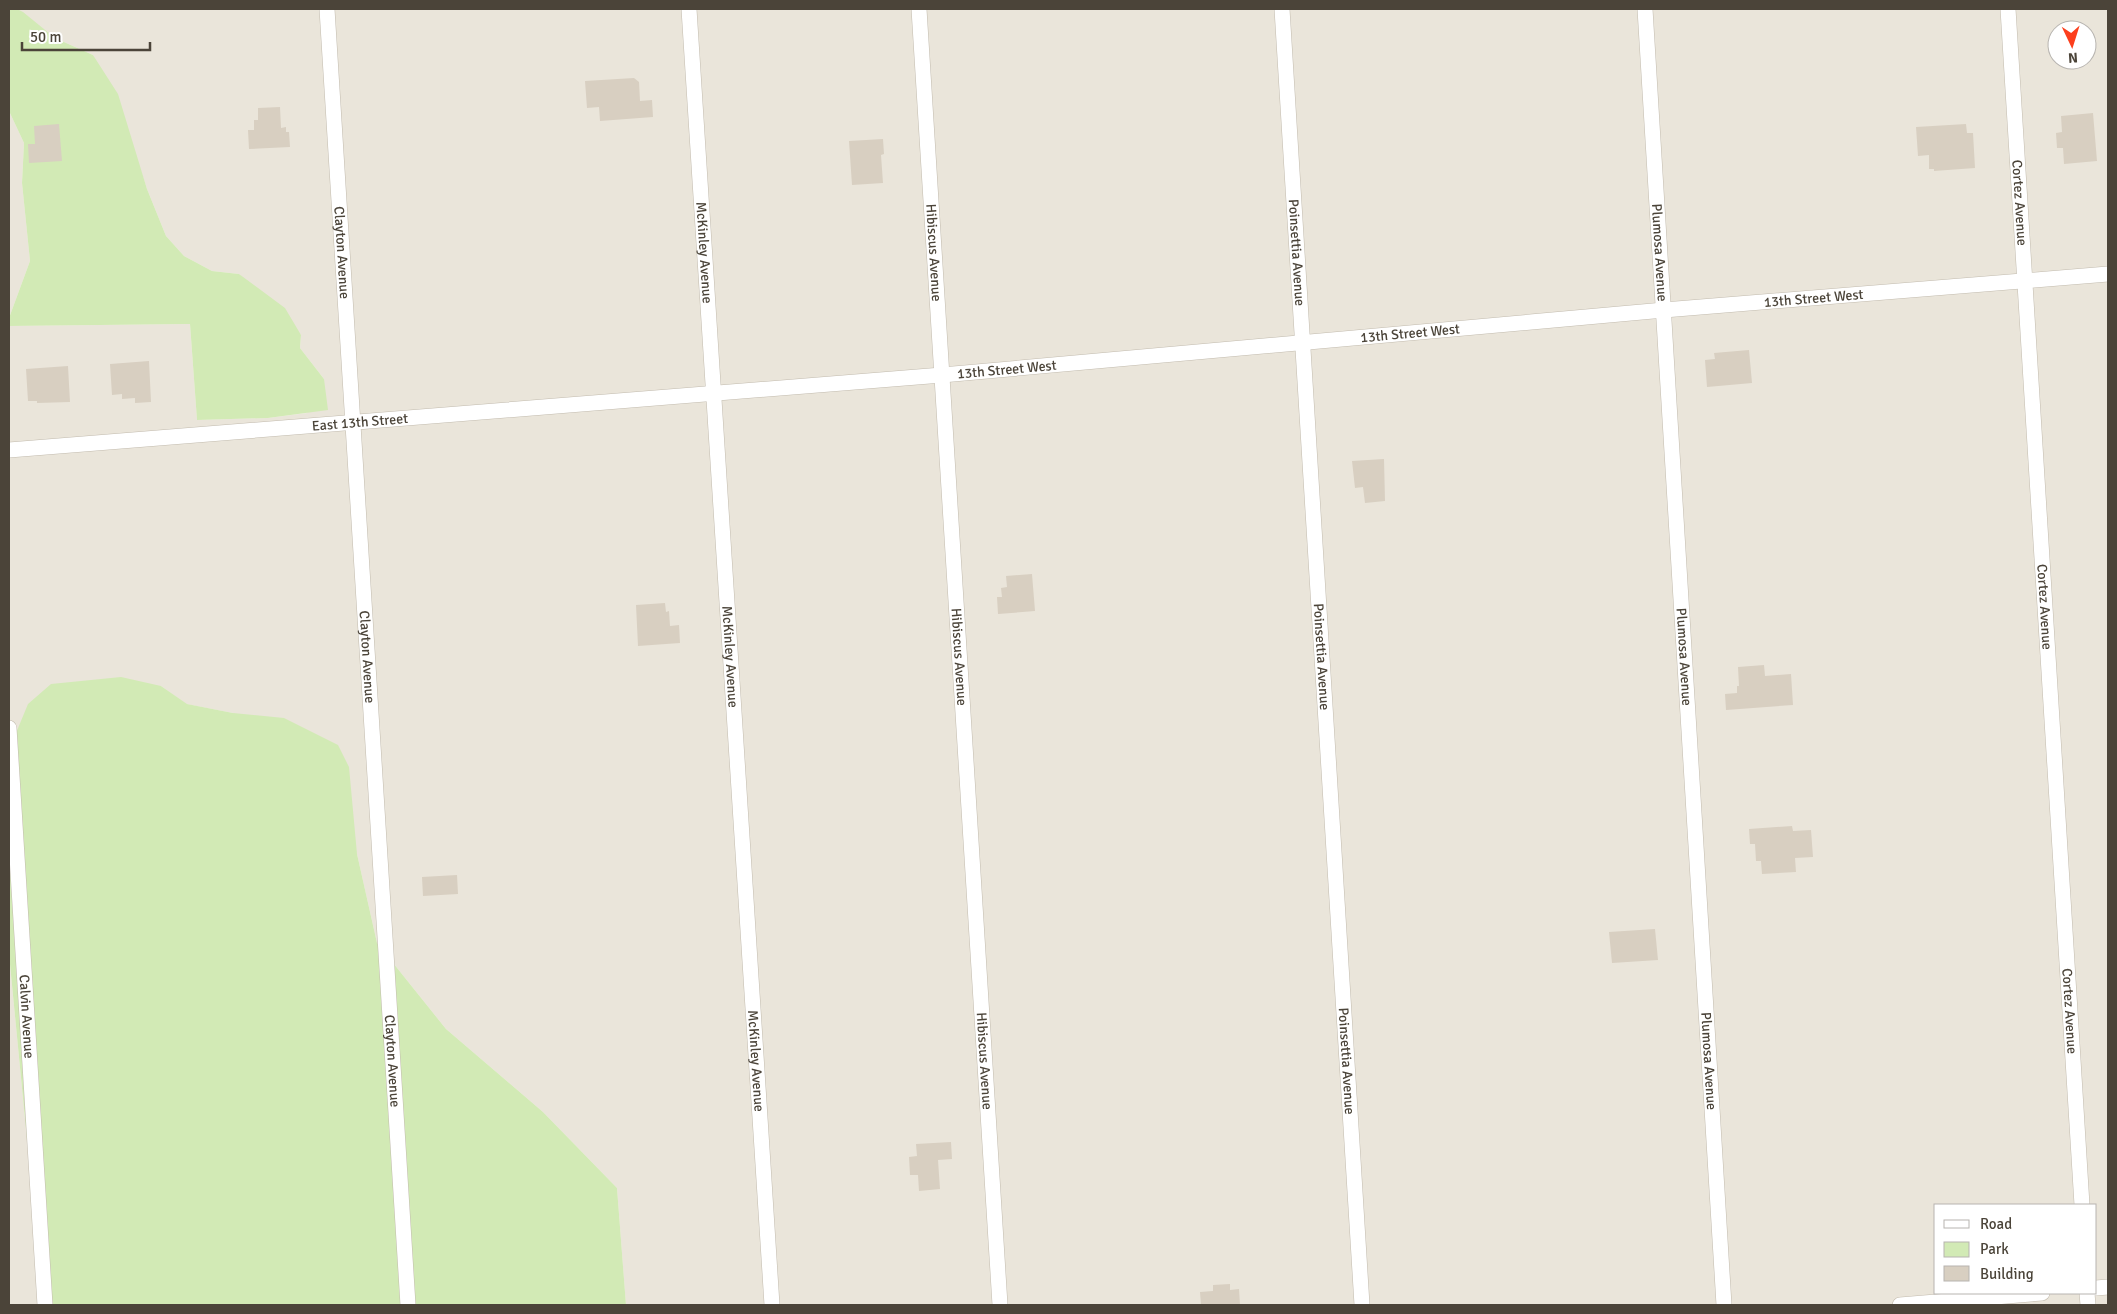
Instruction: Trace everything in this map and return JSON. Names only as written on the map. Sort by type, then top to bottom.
[{"type":"street","name":"Clayton Avenue","points":[[327,9],[408,1305]]},
{"type":"street","name":"McKinley Avenue","points":[[689,9],[772,1305]]},
{"type":"street","name":"Hibiscus Avenue","points":[[919,9],[1000,1305]]},
{"type":"street","name":"Poinsettia Avenue","points":[[1282,9],[1362,1305]]},
{"type":"street","name":"Plumosa Avenue","points":[[1645,9],[1724,1305]]},
{"type":"street","name":"Cortez Avenue","points":[[2008,9],[2082,1204]]},
{"type":"street","name":"13th Street West","points":[[713,392],[942,375],[1664,310],[2108,274]]},
{"type":"street","name":"East 13th Street","points":[[9,450],[713,392]]},
{"type":"street","name":"Calvin Avenue","points":[[9,728],[45,1305]]},
{"type":"street","points":[[1900,1305],[2030,1294]]},
{"type":"shaded area","points":[[17,9],[2108,9],[2108,1305],[626,1305],[617,1188],[543,1112],[446,1029],[377,943],[357,854],[233,713],[186,704],[161,686],[9,750],[9,326],[190,324],[197,420],[268,418],[307,413],[324,379],[300,348],[301,335],[239,274],[212,271],[184,256],[166,236],[133,147],[93,55],[55,38]]},
{"type":"shaded area","points":[[9,111],[24,143],[22,183],[30,261],[9,318]]},
{"type":"shaded area","points":[[9,954],[43,1305],[9,1305]]},
{"type":"green space","points":[[9,9],[17,9],[23,12],[55,38],[93,55],[118,94],[147,189],[166,236],[184,256],[212,271],[239,274],[285,308],[301,335],[300,348],[324,379],[328,410],[268,418],[197,420],[190,324],[9,326],[9,318],[30,261],[22,183],[24,143],[9,111]]},
{"type":"green space","points":[[121,677],[161,686],[187,704],[233,713],[284,718],[338,745],[349,767],[357,854],[377,943],[446,1029],[543,1112],[617,1188],[626,1305],[43,1305],[9,954],[9,750],[28,704],[51,684]]},
{"type":"building","points":[[634,78],[639,82],[640,101],[652,100],[653,117],[600,121],[599,107],[587,108],[585,81]]},
{"type":"building","points":[[280,107],[281,128],[286,127],[286,132],[289,132],[290,147],[249,149],[248,130],[254,130],[254,120],[258,120],[258,108]]},
{"type":"building","points":[[2093,113],[2097,161],[2064,164],[2063,148],[2057,148],[2056,133],[2062,132],[2061,116]]},
{"type":"building","points":[[59,124],[62,161],[29,163],[28,144],[35,144],[34,126]]},
{"type":"building","points":[[1966,124],[1967,133],[1973,133],[1975,168],[1934,171],[1934,169],[1929,169],[1929,155],[1918,156],[1916,127]]},
{"type":"building","points":[[883,139],[884,154],[881,155],[883,183],[852,185],[849,141]]},
{"type":"building","points":[[1749,350],[1752,383],[1707,387],[1705,360],[1715,359],[1714,353]]},
{"type":"building","points":[[149,361],[151,402],[135,403],[135,398],[122,399],[122,394],[112,395],[110,364]]},
{"type":"building","points":[[68,366],[70,402],[37,403],[37,401],[28,401],[26,369]]},
{"type":"building","points":[[1384,459],[1385,501],[1365,503],[1363,487],[1355,488],[1352,461]]},
{"type":"building","points":[[1032,574],[1035,611],[998,614],[997,597],[1002,597],[1001,588],[1007,587],[1006,576]]},
{"type":"building","points":[[665,603],[666,612],[669,611],[670,626],[679,625],[680,643],[638,646],[636,605]]},
{"type":"building","points":[[1764,665],[1765,676],[1791,674],[1793,705],[1726,710],[1725,694],[1737,693],[1737,686],[1739,686],[1738,667]]},
{"type":"building","points":[[1792,826],[1793,831],[1811,830],[1813,857],[1795,858],[1796,872],[1762,874],[1761,861],[1756,861],[1755,844],[1750,844],[1749,829]]},
{"type":"building","points":[[457,875],[458,894],[423,896],[422,877]]},
{"type":"building","points":[[1655,929],[1658,960],[1612,963],[1609,932]]},
{"type":"building","points":[[951,1142],[952,1159],[938,1160],[940,1189],[919,1191],[918,1175],[910,1175],[909,1157],[917,1156],[916,1144]]},
{"type":"building","points":[[1230,1284],[1230,1290],[1239,1289],[1240,1305],[1201,1305],[1200,1292],[1213,1291],[1213,1285]]}]
